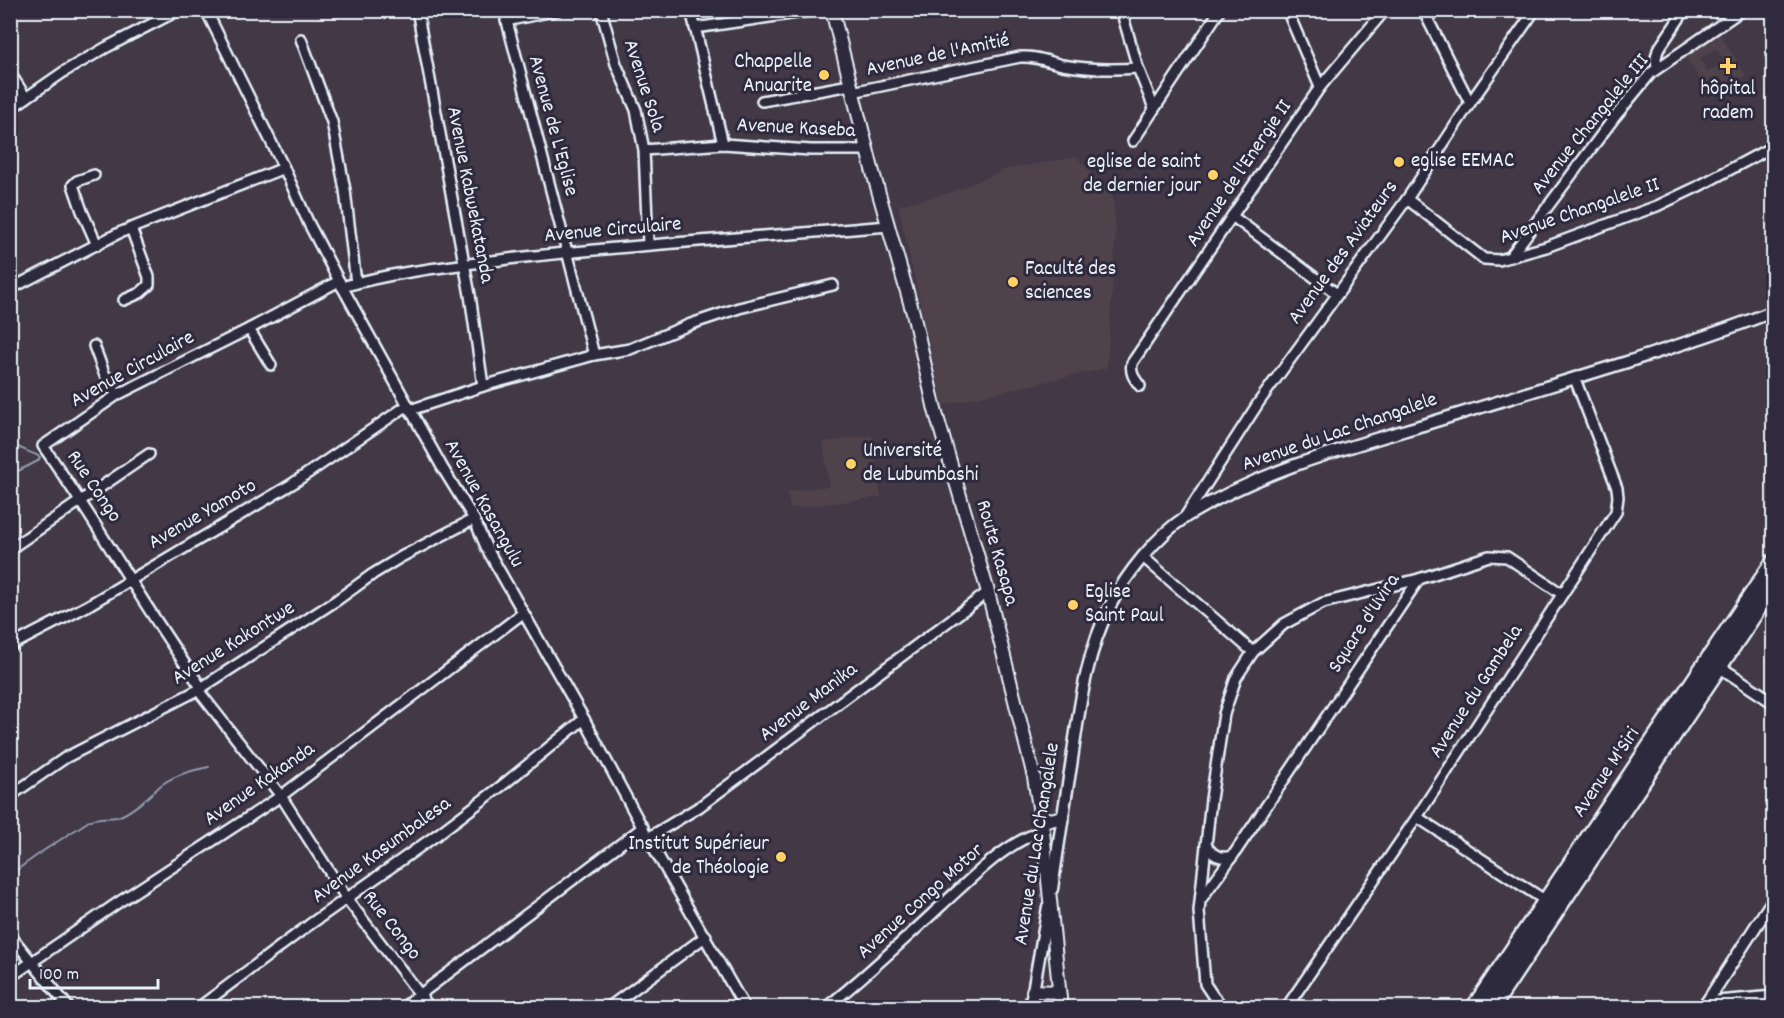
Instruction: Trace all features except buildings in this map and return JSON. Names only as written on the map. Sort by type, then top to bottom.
[{"type":"highway","name":"Avenue M'Siri","points":[[1491,1008],[1714,663],[1773,562]]},
{"type":"highway","name":"Avenue M'Siri","points":[[1474,1008],[1714,663],[1773,585]]},
{"type":"main road","name":"Route Kasapa","points":[[832,10],[867,150],[913,314],[935,410],[988,592],[1034,777],[1051,897],[1061,1008]]},
{"type":"main road","points":[[1041,818],[1051,820],[1062,817]]},
{"type":"main road","points":[[1033,992],[1059,992]]},
{"type":"street","points":[[10,109],[65,71],[107,46],[179,10]]},
{"type":"street","name":"Avenue Kasangulu","points":[[206,10],[340,284],[442,467],[474,519],[523,613],[745,1008]]},
{"type":"street","name":"Avenue Kabwekatanda","points":[[417,10],[470,295],[483,386]]},
{"type":"street","name":"Avenue de L'Eglise","points":[[504,10],[594,355]]},
{"type":"street","points":[[506,21],[558,10]]},
{"type":"street","name":"Avenue Sola","points":[[601,10],[616,64],[636,110],[644,150],[648,244]]},
{"type":"street","name":"Avenue Kaseba","points":[[691,10],[723,144]]},
{"type":"street","points":[[694,28],[767,15],[818,10]]},
{"type":"street","points":[[1121,10],[1138,68],[1154,108]]},
{"type":"street","points":[[1133,141],[1220,10]]},
{"type":"street","points":[[1287,10],[1320,87]]},
{"type":"street","name":"Avenue de l'Energie II","points":[[1140,386],[1133,377],[1132,363],[1320,87],[1385,10]]},
{"type":"street","points":[[1423,10],[1470,103]]},
{"type":"street","name":"Avenue des Aviateurs","points":[[1185,518],[1259,402],[1407,199],[1535,10]]},
{"type":"street","points":[[1657,67],[1658,50],[1685,10]]},
{"type":"street","name":"Avenue Changalele III","points":[[1510,257],[1614,118],[1657,67],[1742,10]]},
{"type":"street","points":[[302,39],[332,122],[345,190],[356,283]]},
{"type":"street","name":"Avenue de l'Amitié","points":[[762,101],[851,89],[1020,57],[1032,56],[1072,66],[1138,68]]},
{"type":"street","points":[[10,73],[26,98]]},
{"type":"street","name":"Avenue Kaseba","points":[[644,150],[723,144],[811,150],[867,150]]},
{"type":"street","name":"Avenue Changalele II","points":[[1407,199],[1484,259],[1491,261],[1593,230],[1657,206],[1773,146]]},
{"type":"street","points":[[10,289],[131,228],[284,168]]},
{"type":"street","points":[[94,175],[77,181],[73,185],[98,245]]},
{"type":"street","points":[[1233,216],[1337,294]]},
{"type":"street","name":"Avenue Circulaire","points":[[43,446],[117,395],[340,284],[567,252],[888,226]]},
{"type":"street","points":[[124,300],[140,293],[149,285],[149,277],[131,228]]},
{"type":"street","name":"Avenue Yamoto","points":[[10,646],[87,606],[292,484],[409,407],[594,355],[630,349],[682,327],[739,308],[833,285]]},
{"type":"street","name":"Avenue du Lac Changalele","points":[[1030,1008],[1051,897],[1078,714],[1092,651],[1110,605],[1143,557],[1185,518],[1224,496],[1280,470],[1682,345],[1773,311]]},
{"type":"street","points":[[249,329],[271,364]]},
{"type":"street","points":[[94,346],[104,373],[117,395]]},
{"type":"street","name":"Avenue du Gambela","points":[[1286,1008],[1417,817],[1616,512],[1617,488],[1575,379]]},
{"type":"street","name":"Rue Congo","points":[[43,446],[81,500],[199,689],[281,796],[347,900],[430,1008]]},
{"type":"street","points":[[10,549],[149,454]]},
{"type":"street","name":"Avenue Kakontwe","points":[[10,796],[83,748],[199,689],[401,557],[474,519]]},
{"type":"street","points":[[1419,579],[1497,555],[1507,557],[1562,594]]},
{"type":"street","points":[[1143,557],[1253,652]]},
{"type":"street","name":"Square d'Uvira","points":[[1201,900],[1224,714],[1236,678],[1253,652],[1284,624],[1323,603],[1419,579]]},
{"type":"street","name":"Square d'Uvira","points":[[1201,900],[1419,579]]},
{"type":"street","name":"Avenue Manika","points":[[648,838],[699,807],[988,592]]},
{"type":"street","name":"Avenue Kakanda","points":[[10,977],[281,796],[523,613]]},
{"type":"street","points":[[1714,663],[1773,704]]},
{"type":"street","name":"Avenue Kasumbalesa","points":[[198,1008],[504,784],[584,719]]},
{"type":"street","points":[[1417,817],[1546,902]]},
{"type":"street","points":[[402,1008],[643,828]]},
{"type":"street","name":"Avenue Congo Motor","points":[[827,1007],[970,880],[1023,838],[1043,831]]},
{"type":"street","points":[[1206,845],[1210,852],[1218,857],[1225,858],[1234,854]]},
{"type":"street","points":[[1705,1005],[1773,898]]},
{"type":"street","points":[[1201,900],[1199,920],[1205,984],[1224,1008]]},
{"type":"street","points":[[10,935],[69,1008]]},
{"type":"street","points":[[608,1008],[706,936]]},
{"type":"street","points":[[1705,1005],[1773,996]]},
{"type":"shaded area","name":"hôpital radem","points":[[1718,31],[1746,76],[1712,97],[1684,55]],"holes":[[[1716,48],[1725,61],[1708,72],[1700,59]]]},
{"type":"shaded area","name":"Faculté des sciences","points":[[1077,157],[1113,197],[1116,232],[1107,368],[943,405],[898,205],[950,193],[1006,169]]},
{"type":"shaded area","name":"Université de Lubumbashi","points":[[872,435],[881,497],[790,509],[787,492],[829,486],[823,442]]},
{"type":"shaded area","points":[[1773,972],[1773,1007],[1750,1008],[1761,991]]},
{"type":"waterway","points":[[10,440],[20,448],[40,457],[38,461],[10,475]]},
{"type":"waterway","points":[[10,879],[18,869],[89,821],[122,815],[170,779],[209,767]]},
{"type":"place","name":"hôpital radem","points":[[1728,66]]},
{"type":"place","name":"Chappelle Anuarite","points":[[824,75]]},
{"type":"place","name":"eglise EEMAC","points":[[1399,162]]},
{"type":"place","name":"eglise de saint de dernier jour","points":[[1213,175]]},
{"type":"place","name":"Faculté des sciences","points":[[1013,282]]},
{"type":"place","name":"Université de Lubumbashi","points":[[851,464]]},
{"type":"place","name":"Eglise Saint Paul","points":[[1073,605]]},
{"type":"place","name":"Institut Supérieur de Théologie","points":[[781,857]]}]
